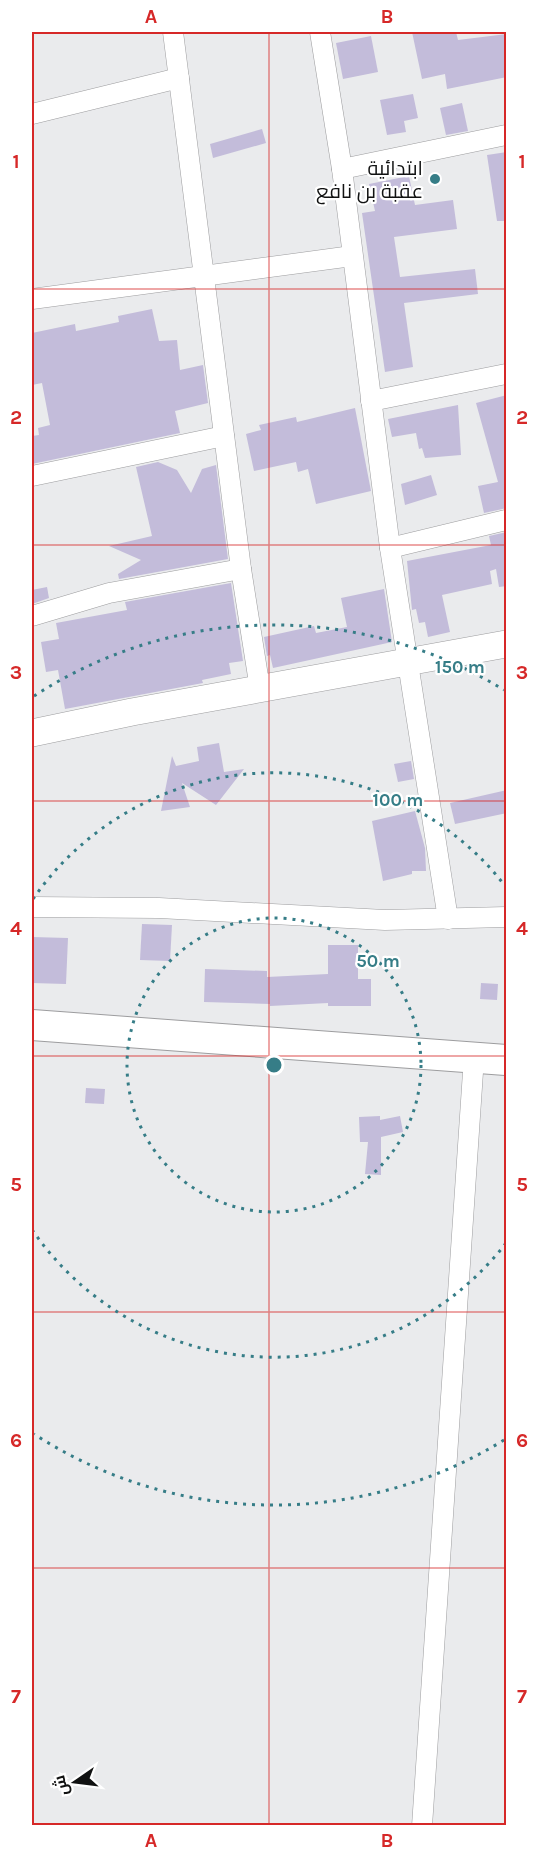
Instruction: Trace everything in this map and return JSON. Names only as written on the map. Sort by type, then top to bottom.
[{"type":"main road","points":[[32,1014],[507,1047]]},
{"type":"main road","points":[[32,1025],[507,1060]]},
{"type":"street","points":[[173,32],[241,569],[260,689]]},
{"type":"street","points":[[320,32],[342,169],[390,548],[448,919]]},
{"type":"street","points":[[32,114],[179,78]]},
{"type":"street","points":[[342,169],[507,135]]},
{"type":"street","points":[[32,299],[352,256]]},
{"type":"street","points":[[371,401],[507,374]]},
{"type":"street","points":[[32,476],[224,436]]},
{"type":"street","points":[[390,548],[507,520]]},
{"type":"street","points":[[32,616],[109,593],[241,569]]},
{"type":"street","points":[[32,733],[507,644]]},
{"type":"street","points":[[32,907],[159,908],[385,920],[507,917]]},
{"type":"street","points":[[422,1826],[474,1057]]},
{"type":"building","points":[[412,32],[456,32],[458,40],[507,34],[507,77],[447,89],[445,74],[422,79]]},
{"type":"building","points":[[371,36],[378,72],[343,79],[336,43]]},
{"type":"building","points":[[413,94],[418,118],[404,121],[406,132],[387,135],[380,100]]},
{"type":"building","points":[[462,103],[468,131],[446,135],[440,108]]},
{"type":"building","points":[[262,129],[266,143],[213,158],[210,144]]},
{"type":"building","points":[[507,152],[507,221],[497,221],[487,155]]},
{"type":"building","points":[[409,176],[415,205],[453,200],[457,229],[394,237],[400,277],[475,269],[478,294],[404,303],[413,367],[385,372],[362,213],[375,211],[369,184]]},
{"type":"building","points":[[152,309],[159,341],[177,340],[180,370],[203,365],[208,403],[175,411],[180,433],[32,464],[32,436],[39,435],[38,428],[50,425],[42,383],[32,385],[32,333],[75,324],[76,331],[119,322],[118,316]]},
{"type":"building","points":[[507,395],[507,508],[484,513],[478,486],[498,482],[476,403]]},
{"type":"building","points":[[458,405],[461,455],[425,458],[422,448],[419,449],[416,433],[392,437],[388,419]]},
{"type":"building","points":[[355,408],[371,491],[316,504],[308,469],[298,472],[296,462],[254,471],[246,434],[261,430],[259,425],[296,417],[297,422]]},
{"type":"building","points":[[158,462],[177,470],[191,493],[202,469],[216,465],[228,559],[119,579],[118,574],[141,560],[109,546],[152,536],[136,467]]},
{"type":"building","points":[[431,475],[437,495],[405,505],[401,484]]},
{"type":"building","points":[[507,532],[507,586],[499,587],[496,569],[490,571],[492,584],[442,595],[450,632],[428,637],[425,622],[419,623],[416,609],[412,610],[407,561],[491,545],[489,536]]},
{"type":"building","points":[[231,583],[243,661],[229,663],[231,674],[202,680],[203,683],[65,709],[58,670],[46,672],[41,642],[59,639],[56,623],[127,610],[125,602]]},
{"type":"building","points":[[47,587],[49,598],[32,604],[32,590]]},
{"type":"building","points":[[384,589],[392,642],[273,668],[270,655],[267,656],[264,637],[314,626],[316,633],[347,627],[341,598]]},
{"type":"building","points":[[219,743],[224,772],[244,769],[216,805],[182,783],[190,807],[161,811],[172,756],[176,766],[199,761],[197,747]]},
{"type":"building","points":[[411,761],[414,779],[398,782],[394,764]]},
{"type":"building","points":[[507,790],[507,813],[455,824],[450,803]]},
{"type":"building","points":[[415,811],[425,848],[426,871],[412,871],[412,874],[383,881],[372,821]]},
{"type":"building","points":[[142,924],[172,925],[170,961],[140,960]]},
{"type":"building","points":[[32,937],[68,938],[66,984],[32,983]]},
{"type":"building","points":[[328,945],[358,945],[358,979],[371,979],[371,1006],[328,1006],[328,1003],[270,1006],[270,1004],[204,1002],[205,969],[267,971],[267,977],[328,974]]},
{"type":"building","points":[[481,983],[498,984],[497,1000],[480,999]]},
{"type":"building","points":[[86,1088],[105,1089],[104,1104],[85,1103]]},
{"type":"building","points":[[380,1116],[380,1120],[400,1116],[403,1132],[381,1137],[381,1175],[365,1174],[368,1142],[360,1142],[359,1117]]},
{"type":"place","name":"ابتدائية عقبة بن نافع","points":[[435,179]]}]
